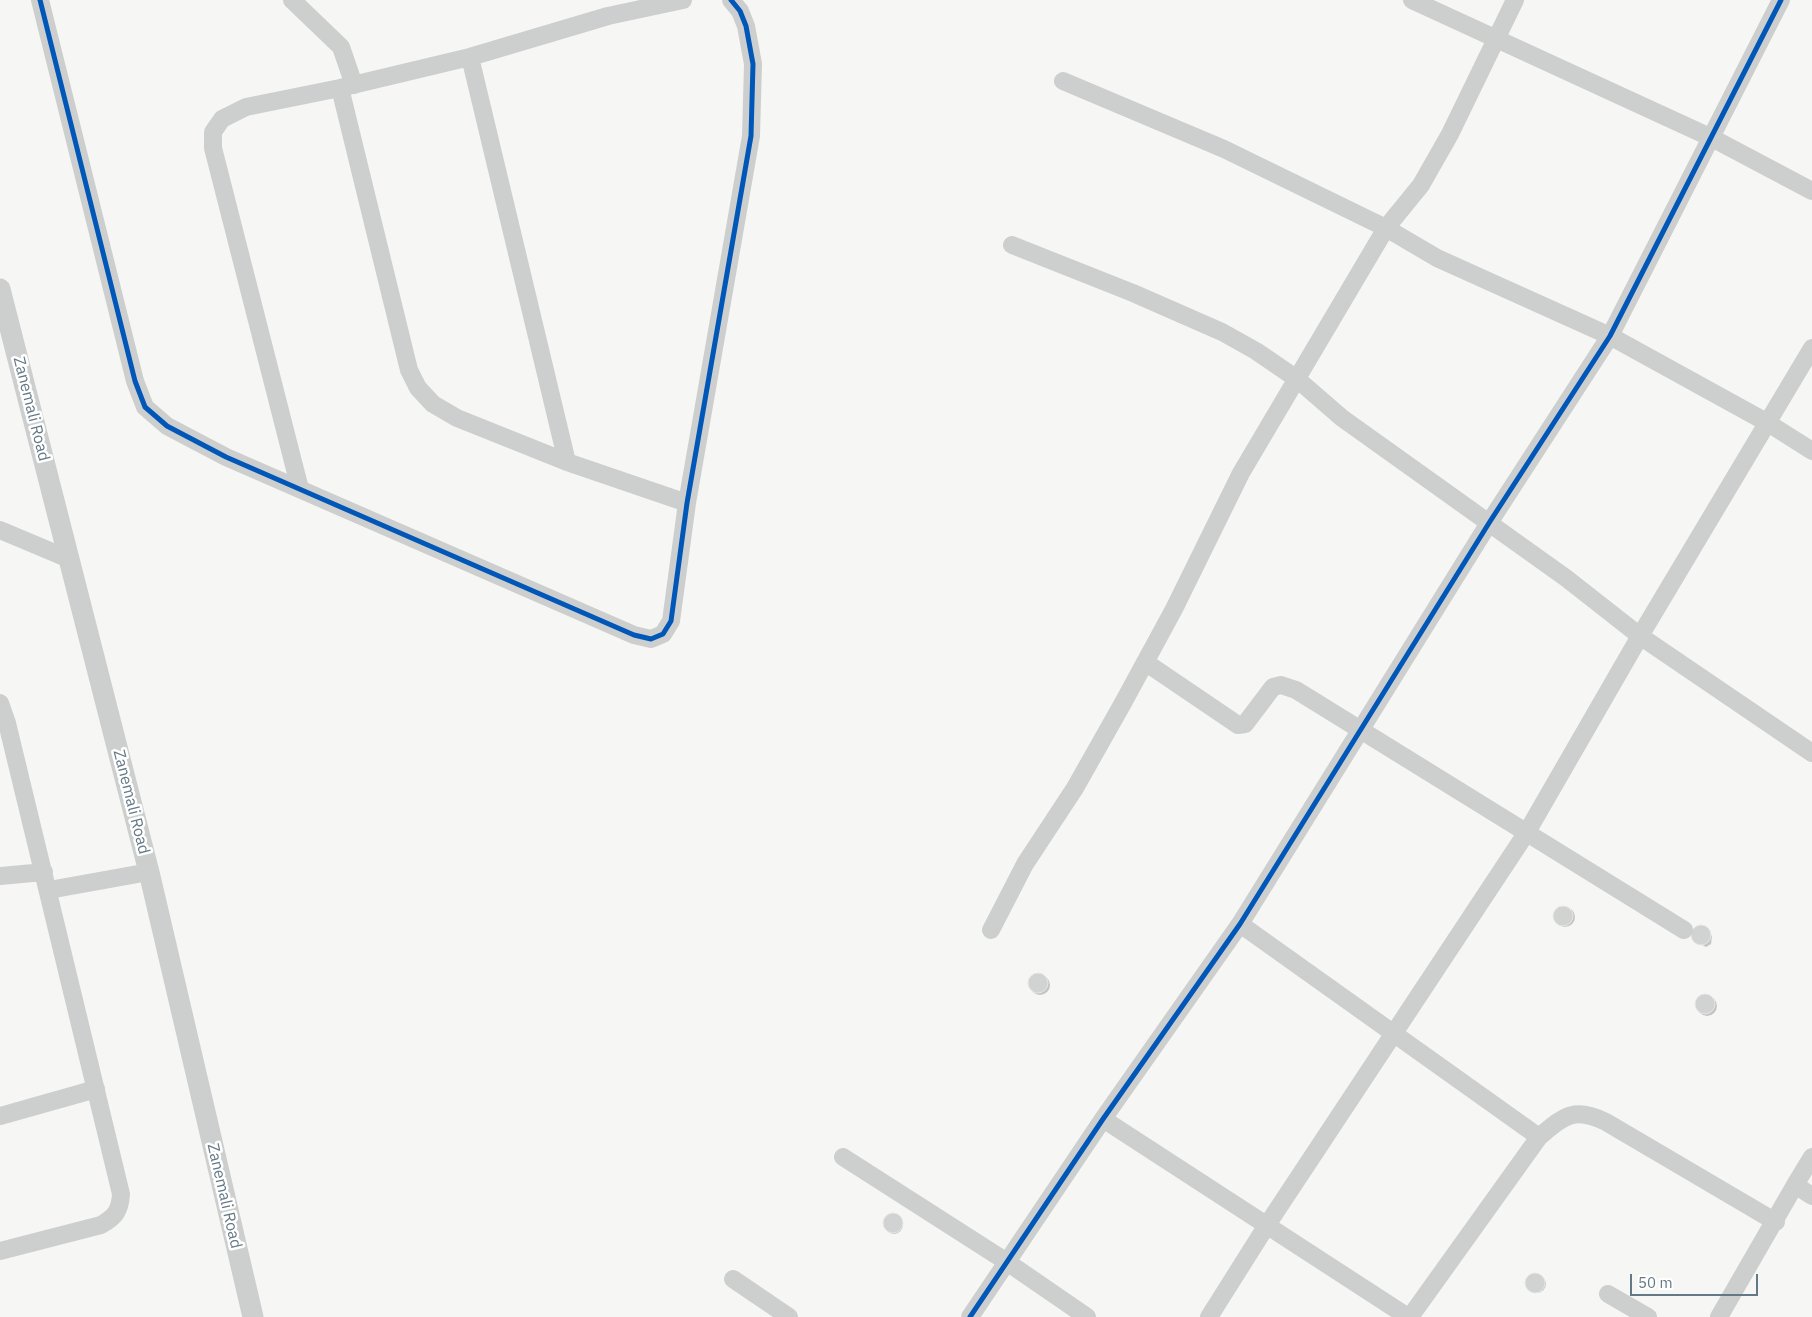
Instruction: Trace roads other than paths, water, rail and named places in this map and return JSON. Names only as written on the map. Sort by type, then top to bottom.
[{"type":"street","points":[[40,0],[135,381],[145,407],[167,426],[226,457],[634,635],[651,639],[663,634],[670,621],[687,503],[751,136],[753,64],[746,26],[740,11],[731,0]]},
{"type":"street","points":[[292,0],[341,47],[347,86],[409,370],[418,388],[433,404],[458,418],[567,462],[687,503]]},
{"type":"street","points":[[300,489],[213,148],[213,132],[222,119],[246,106],[347,86],[470,57],[606,8],[682,0]]},
{"type":"street","points":[[1412,0],[1712,138],[1812,191]]},
{"type":"street","points":[[991,930],[1025,864],[1075,788],[1145,662],[1241,473],[1386,228],[1421,186],[1450,134],[1515,0]]},
{"type":"street","points":[[970,1317],[1103,1119],[1240,924],[1489,523],[1610,336],[1782,0]]},
{"type":"street","points":[[470,57],[567,462]]},
{"type":"street","points":[[1063,82],[1224,149],[1386,228],[1438,258],[1610,336],[1768,423],[1812,451]]},
{"type":"street","points":[[1012,246],[1133,293],[1222,332],[1256,350],[1297,379],[1342,418],[1566,578],[1640,636],[1812,753]]},
{"type":"street","name":"Zanemali Road","points":[[0,289],[148,872],[253,1317]]},
{"type":"street","points":[[1209,1317],[1267,1225],[1527,832],[1640,636],[1812,348]]},
{"type":"street","points":[[0,530],[69,559]]},
{"type":"street","points":[[1145,662],[1238,725],[1245,724],[1273,687],[1280,685],[1296,690],[1361,728],[1684,930]]},
{"type":"street","points":[[0,703],[6,746],[49,890],[119,1178],[121,1194],[120,1206],[117,1212],[113,1218],[101,1226],[0,1250]]},
{"type":"street","points":[[0,876],[44,872]]},
{"type":"street","points":[[49,890],[148,872]]},
{"type":"street","points":[[1240,924],[1539,1137]]},
{"type":"street","points":[[0,1116],[96,1089]]},
{"type":"street","points":[[1103,1119],[1409,1317],[1539,1137],[1559,1120],[1576,1113],[1590,1114],[1776,1222]]},
{"type":"street","points":[[843,1157],[1008,1262],[1087,1317]]},
{"type":"street","points":[[1719,1317],[1776,1222],[1812,1157]]},
{"type":"street","points":[[1795,1185],[1812,1196]]},
{"type":"street","points":[[733,1279],[789,1317]]},
{"type":"street","points":[[1608,1294],[1648,1317]]}]
